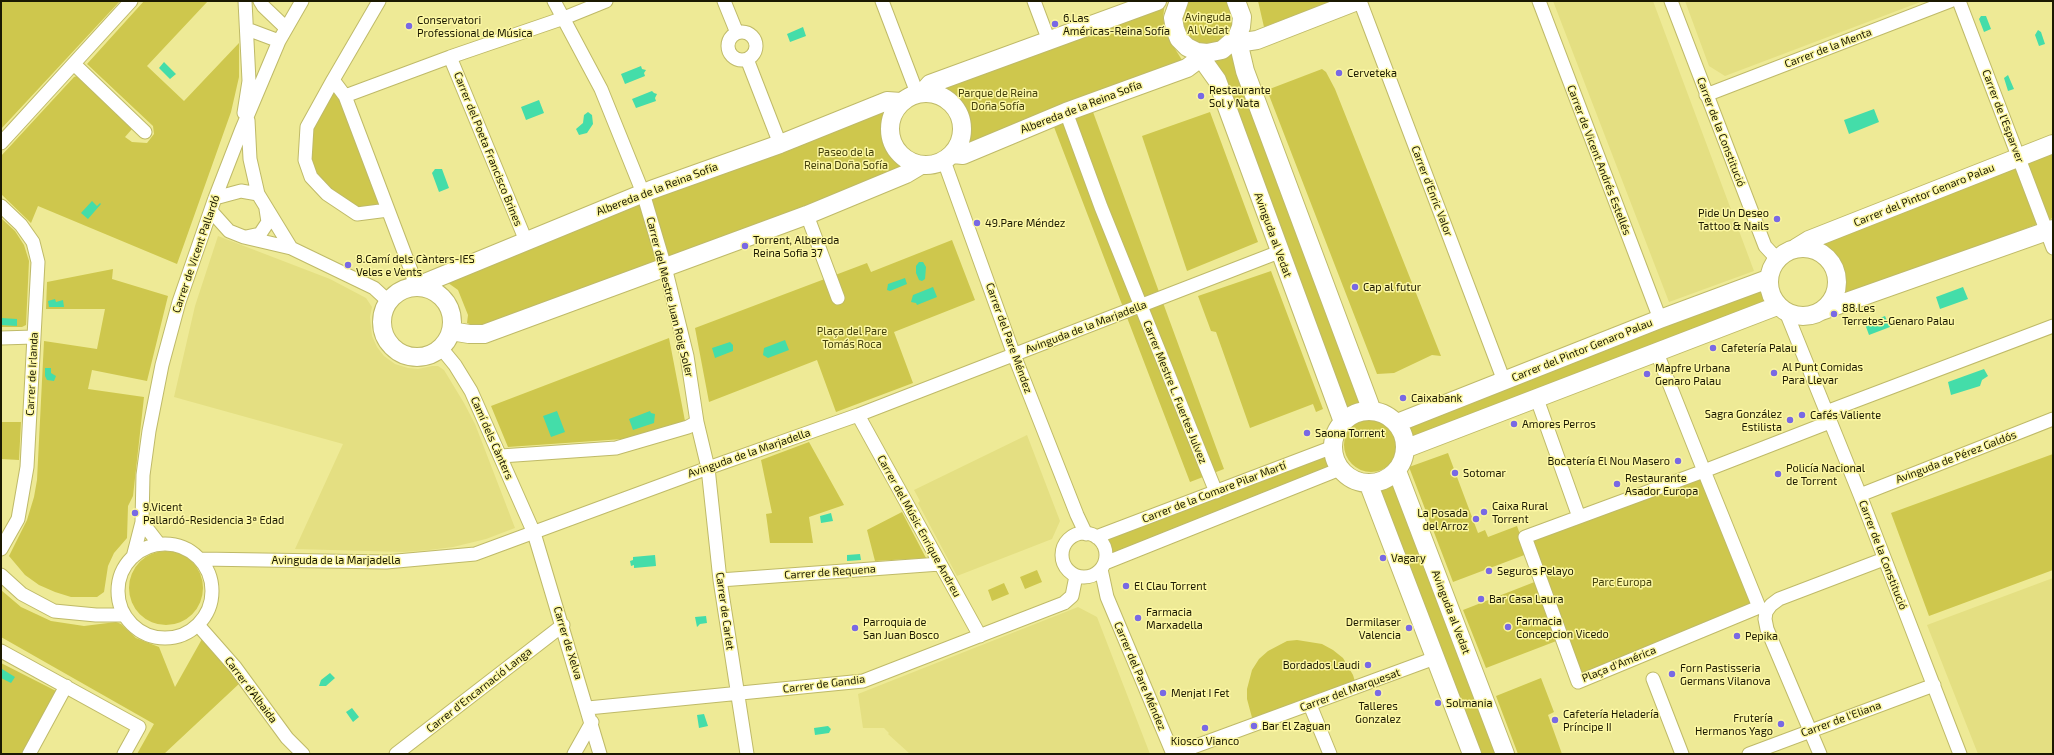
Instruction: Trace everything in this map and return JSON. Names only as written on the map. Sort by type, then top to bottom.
[{"type":"street","points":[[1,142],[132,1]]},
{"type":"street","points":[[241,131],[249,81],[245,1]]},
{"type":"street","points":[[260,1],[262,6],[286,28]]},
{"type":"street","name":"Carrer de Vicent Pallardó","points":[[133,557],[142,522],[143,475],[147,446],[162,365],[179,302],[213,205],[247,116],[279,41],[302,1]]},
{"type":"street","points":[[378,1],[307,126],[305,160],[311,177],[327,194],[358,214],[388,210]]},
{"type":"street","name":"Carrer del Mestre Juan Roig Soler","points":[[554,1],[601,89],[643,193],[665,267],[687,356],[697,422],[708,468]]},
{"type":"street","points":[[345,96],[450,57],[564,18],[606,1]]},
{"type":"street","points":[[724,1],[737,33]]},
{"type":"street","points":[[882,1],[920,93]]},
{"type":"street","points":[[1034,1],[1049,41]]},
{"type":"street","points":[[920,93],[930,84],[1157,1]]},
{"type":"street","name":"Avinguda al Vedat","points":[[1179,1],[1173,18],[1175,29],[1183,43],[1202,55],[1217,80],[1343,422]]},
{"type":"street","points":[[1236,1],[1242,17],[1241,27],[1235,42],[1372,411]]},
{"type":"street","points":[[1235,42],[1257,40],[1359,1]]},
{"type":"street","name":"Carrer d'Enric Valor","points":[[1359,1],[1504,380]]},
{"type":"street","name":"Carrer de Vicent Andrés Estellés","points":[[1539,1],[1660,319]]},
{"type":"street","name":"Carrer de la Constitució","points":[[1671,1],[1765,246],[1777,259]]},
{"type":"street","name":"Carrer de la Menta","points":[[1706,95],[1950,1]]},
{"type":"street","name":"Carrer de l'Esparver","points":[[1959,1],[2019,158],[2050,230],[2053,248]]},
{"type":"street","points":[[247,28],[279,41]]},
{"type":"street","points":[[744,32],[750,35],[755,41],[753,54],[747,59],[740,60],[733,57],[729,51],[728,44],[731,37],[737,33],[744,32]]},
{"type":"street","name":"Albereda de la Reina Sofía","points":[[948,157],[963,154],[1066,112],[1187,68],[1202,55],[1222,50],[1235,42]]},
{"type":"street","name":"Carrer del Poeta Francisco Brines","points":[[450,57],[526,241]]},
{"type":"street","points":[[747,59],[780,144]]},
{"type":"street","points":[[74,64],[145,132]]},
{"type":"street","points":[[333,80],[345,96],[415,287]]},
{"type":"street","points":[[932,92],[943,96],[952,102],[962,122],[962,134],[959,144],[948,157],[932,165],[921,165],[907,160],[898,152],[891,141],[889,129],[891,116],[901,102],[907,97],[920,93],[932,92]]},
{"type":"street","name":"Albereda de la Reina Sofía","points":[[415,287],[643,193],[780,144],[887,101],[901,102]]},
{"type":"street","name":"Carrer Mestre L. Fuertes Julvez","points":[[1066,112],[1101,207],[1216,492]]},
{"type":"street","points":[[247,116],[250,160],[258,194],[291,248]]},
{"type":"street","name":"Carrer del Pintor Genaro Palau","points":[[1796,248],[1809,240],[2053,144]]},
{"type":"street","name":"Carrer del Pare Méndez","points":[[948,157],[1014,355],[1076,515],[1091,535]]},
{"type":"street","points":[[451,331],[468,334],[484,334],[807,215],[906,174],[921,165]]},
{"type":"street","points":[[258,194],[242,190],[213,205],[229,231],[244,237],[291,248],[374,288],[388,300]]},
{"type":"street","name":"Carrer de Irlanda","points":[[1,206],[21,225],[32,242],[38,262],[27,467],[18,519],[1,549]]},
{"type":"street","points":[[244,237],[260,234],[268,222],[266,209]]},
{"type":"street","points":[[807,215],[838,298]]},
{"type":"street","points":[[1822,311],[1831,302],[1837,287],[1837,275],[1832,263],[1822,253],[1811,248],[1796,248],[1785,252],[1777,259],[1768,279],[1772,299],[1782,309],[1795,316],[1807,317],[2050,230]]},
{"type":"street","name":"Avinguda de la Marjadella","points":[[201,559],[386,562],[474,554],[708,468],[858,415],[1280,252]]},
{"type":"street","name":"Carrer del Pintor Genaro Palau","points":[[1397,423],[1660,319],[1768,279]]},
{"type":"street","points":[[415,287],[428,288],[439,294],[447,303],[452,314],[451,331],[441,348],[427,356],[415,358],[402,355],[393,348],[386,338],[382,320],[388,300],[404,289],[415,287]]},
{"type":"street","points":[[1406,448],[1657,353],[1782,309]]},
{"type":"street","name":"Carrer de la Constitució","points":[[1782,309],[1860,495],[1960,754]]},
{"type":"street","points":[[1657,353],[1704,471],[1828,417],[2053,326]]},
{"type":"street","points":[[1,338],[34,337]]},
{"type":"street","name":"Camí dels Cànters","points":[[441,348],[455,365],[471,391],[534,533]]},
{"type":"street","points":[[1537,399],[1579,516]]},
{"type":"street","points":[[1372,411],[1388,415],[1397,423],[1404,435],[1406,448],[1403,464],[1397,471],[1382,482],[1369,485],[1354,481],[1340,469],[1335,460],[1333,447],[1336,433],[1343,422],[1360,412],[1372,411]]},
{"type":"street","name":"Carrer del Músic Enrique Andreu","points":[[858,415],[980,636]]},
{"type":"street","name":"Avinguda de Pérez Galdós","points":[[1860,495],[2053,419]]},
{"type":"street","points":[[501,456],[616,448],[688,427],[697,422]]},
{"type":"street","name":"Carrer de la Comare Pilar Martí","points":[[1091,535],[1216,492],[1333,447]]},
{"type":"street","name":"Carrer de Carlet","points":[[708,468],[720,580],[747,754]]},
{"type":"street","points":[[1076,515],[1072,538],[1063,549],[1062,557],[1069,571],[1082,576],[1340,469]]},
{"type":"street","name":"Avinguda al Vedat","points":[[1397,471],[1505,754]]},
{"type":"street","name":"Plaça d'América","points":[[1704,471],[1759,607],[1578,682],[1525,537],[1579,516],[1704,471]]},
{"type":"street","points":[[1369,485],[1472,754]]},
{"type":"street","points":[[142,522],[159,544]]},
{"type":"street","name":"Carrer de Xelva","points":[[534,533],[588,708],[600,754]]},
{"type":"street","points":[[1072,538],[1091,535],[1103,545],[1106,551],[1103,566]]},
{"type":"street","points":[[159,544],[172,544],[184,547],[201,559],[210,575],[213,589],[212,602],[207,615],[198,626],[189,633],[175,638],[160,639],[146,635],[134,627],[124,615],[118,598],[121,576],[124,569],[133,557],[145,548],[159,544]]},
{"type":"street","points":[[1820,754],[1767,630],[1765,618],[1766,612],[1771,605],[1779,599],[1884,558]]},
{"type":"street","name":"Carrer de Requena","points":[[720,580],[940,564]]},
{"type":"street","name":"Carrer del Pare Méndez","points":[[1103,566],[1107,597],[1173,754]]},
{"type":"street","points":[[1,575],[22,594],[54,610],[96,615],[124,615]]},
{"type":"street","name":"Carrer del Pare Méndez","points":[[1082,576],[1107,597]]},
{"type":"street","name":"Carrer de Gandia","points":[[588,708],[863,681],[1064,603],[1072,596],[1082,576]]},
{"type":"street","points":[[96,615],[118,598]]},
{"type":"street","name":"Carrer d'Encarnació Langa","points":[[396,754],[563,625]]},
{"type":"street","name":"Carrer d'Albaida","points":[[198,626],[235,667],[287,738],[303,754]]},
{"type":"street","points":[[1,651],[139,727],[124,754]]},
{"type":"street","name":"Carrer del Marquesat","points":[[1173,754],[1436,658]]},
{"type":"street","points":[[1653,679],[1682,754]]},
{"type":"street","name":"Carrer de l'Eliana","points":[[1749,754],[1809,730],[1934,685]]},
{"type":"street","points":[[29,754],[66,686]]},
{"type":"street","points":[[1310,705],[1330,754]]},
{"type":"street","points":[[574,754],[592,722]]},
{"type":"shaded area","points":[[1553,1],[1653,1],[1754,271],[1669,302]]},
{"type":"shaded area","points":[[1685,1],[1923,1],[1725,76],[1709,66]]},
{"type":"shaded area","points":[[1981,16],[1986,16],[1991,29],[1984,32],[1979,19]]},
{"type":"shaded area","points":[[803,27],[806,36],[790,42],[787,34]]},
{"type":"shaded area","points":[[2038,30],[2041,32],[2045,44],[2039,46],[2035,35]]},
{"type":"shaded area","points":[[164,62],[176,74],[170,79],[159,68]]},
{"type":"shaded area","points":[[641,66],[642,69],[646,70],[644,73],[645,76],[625,84],[621,74]]},
{"type":"shaded area","points":[[2008,75],[2014,89],[2008,91],[2004,78]]},
{"type":"shaded area","points":[[652,91],[657,94],[655,98],[656,101],[636,108],[632,99]]},
{"type":"shaded area","points":[[539,100],[544,113],[526,120],[521,107]]},
{"type":"shaded area","points":[[1874,109],[1879,122],[1849,134],[1844,120]]},
{"type":"shaded area","points":[[588,112],[592,115],[593,124],[587,133],[579,135],[576,129],[583,123],[584,115]]},
{"type":"shaded area","points":[[435,169],[442,169],[449,188],[439,192],[432,173]]},
{"type":"shaded area","points":[[92,201],[97,206],[100,203],[101,204],[88,219],[81,213]]},
{"type":"shaded area","points":[[218,236],[330,279],[366,298],[372,307],[370,317],[372,336],[377,347],[384,356],[395,364],[408,368],[418,369],[438,366],[444,370],[475,424],[515,528],[486,539],[453,547],[429,550],[404,552],[295,549],[343,444],[174,397],[195,306]]},
{"type":"shaded area","points":[[919,262],[923,262],[926,267],[925,279],[922,281],[919,280],[916,273],[916,266]]},
{"type":"shaded area","points":[[905,278],[907,284],[890,291],[887,290],[888,284]]},
{"type":"shaded area","points":[[933,287],[937,297],[917,305],[916,303],[911,302],[913,295]]},
{"type":"shaded area","points":[[1963,287],[1968,299],[1940,309],[1936,297]]},
{"type":"shaded area","points":[[55,299],[56,302],[63,300],[64,307],[49,307],[48,301]]},
{"type":"shaded area","points":[[1885,316],[1890,327],[1869,335],[1865,324]]},
{"type":"shaded area","points":[[1,318],[17,319],[17,326],[1,325]]},
{"type":"shaded area","points":[[785,340],[789,350],[768,358],[763,355],[764,348]]},
{"type":"shaded area","points":[[730,342],[733,345],[733,351],[715,358],[712,348]]},
{"type":"shaded area","points":[[45,368],[51,368],[51,373],[56,376],[54,381],[47,380],[45,376]]},
{"type":"shaded area","points":[[1984,369],[1988,376],[1982,380],[1980,386],[1951,395],[1948,382]]},
{"type":"shaded area","points":[[557,411],[565,432],[551,437],[543,416]]},
{"type":"shaded area","points":[[650,411],[651,413],[655,414],[654,423],[633,430],[629,419]]},
{"type":"shaded area","points":[[1027,435],[1060,521],[1052,539],[957,576],[918,503],[920,501],[914,490]]},
{"type":"shaded area","points":[[831,513],[833,521],[821,523],[820,516]]},
{"type":"shaded area","points":[[860,554],[861,560],[847,561],[847,555]]},
{"type":"shaded area","points":[[655,555],[656,566],[634,568],[634,565],[631,566],[630,561],[633,560],[633,557]]},
{"type":"shaded area","points":[[2053,578],[2053,754],[1978,754],[1927,625]]},
{"type":"shaded area","points":[[1078,607],[1097,617],[1150,754],[910,754],[888,734],[889,733],[884,728],[863,728],[858,694]]},
{"type":"shaded area","points":[[706,616],[707,623],[700,624],[697,627],[695,617]]},
{"type":"shaded area","points":[[2,669],[15,677],[11,683],[1,678]]},
{"type":"shaded area","points":[[330,673],[335,678],[326,686],[319,686],[321,680]]},
{"type":"shaded area","points":[[352,708],[359,717],[353,722],[346,712]]},
{"type":"shaded area","points":[[704,714],[708,726],[699,728],[697,715]]},
{"type":"shaded area","points":[[828,726],[831,729],[829,733],[815,735],[814,728]]},
{"type":"green space","points":[[1,1],[120,1],[1,129]]},
{"type":"green space","points":[[144,1],[208,1],[147,66],[184,101],[239,43],[239,77],[231,112],[177,264],[38,206],[31,223],[1,194],[1,156],[74,77],[77,76],[132,129],[125,137],[132,142],[147,143],[154,134],[153,126],[87,64]]},
{"type":"green space","name":"Parque de Reina Doña Sofía","points":[[1165,1],[1163,18],[1167,36],[1187,68],[958,157],[966,131],[959,103],[930,84]]},
{"type":"green space","name":"Avinguda Al Vedat","points":[[1187,1],[1229,1],[1235,25],[1222,42],[1207,46],[1192,41],[1182,28],[1181,11]]},
{"type":"green space","points":[[1258,1],[1332,1],[1264,27]]},
{"type":"green space","points":[[1230,53],[1232,54],[1365,405],[1348,411],[1213,60]]},
{"type":"green space","points":[[1322,69],[1326,72],[1335,89],[1441,356],[1432,355],[1394,373],[1377,374],[1267,90]]},
{"type":"green space","points":[[333,86],[343,99],[385,208],[359,212],[314,175],[307,159],[310,129]]},
{"type":"green space","name":"Paseo de la Reina Doña Sofía","points":[[884,102],[883,129],[889,147],[913,176],[484,330],[467,323],[468,315],[458,290],[444,280]]},
{"type":"green space","points":[[1093,112],[1224,469],[1190,482],[1054,127]]},
{"type":"green space","points":[[1210,112],[1258,242],[1187,271],[1142,136]]},
{"type":"green space","points":[[2053,150],[2053,218],[1834,302],[1841,287],[1840,269],[1831,253],[1822,246],[1811,242]]},
{"type":"green space","points":[[1,218],[15,231],[24,245],[29,261],[26,325],[22,327],[1,327]]},
{"type":"green space","name":"Plaça del Pare Tomás Roca","points":[[952,240],[975,300],[894,332],[913,383],[836,412],[817,360],[709,402],[695,328],[867,263],[871,272]]},
{"type":"green space","points":[[113,269],[112,279],[168,296],[147,381],[92,370],[88,389],[144,397],[133,496],[128,506],[127,538],[114,553],[108,566],[104,592],[97,597],[71,597],[39,585],[25,575],[9,556],[27,520],[34,497],[37,480],[44,341],[97,349],[105,309],[46,309],[47,282]]},
{"type":"green space","points":[[1271,271],[1323,409],[1316,412],[1313,404],[1250,428],[1216,332],[1211,331],[1198,296]]},
{"type":"green space","points":[[1768,288],[1772,299],[1407,448],[1404,435],[1397,423]]},
{"type":"green space","points":[[669,338],[685,421],[623,439],[508,447],[491,406]]},
{"type":"green space","points":[[1366,418],[1376,418],[1386,422],[1394,430],[1398,440],[1398,450],[1394,460],[1386,468],[1376,472],[1366,472],[1356,468],[1348,460],[1344,450],[1344,440],[1348,430],[1356,422]]},
{"type":"green space","points":[[1,422],[21,422],[19,460],[1,459]]},
{"type":"green space","points":[[809,442],[844,505],[809,517],[813,543],[770,543],[766,514],[772,513],[761,460]]},
{"type":"green space","points":[[1333,447],[1335,460],[1340,469],[1105,563],[1106,551],[1096,537]]},
{"type":"green space","points":[[1448,453],[1478,533],[1485,530],[1488,537],[1517,526],[1527,554],[1453,582],[1409,467]]},
{"type":"green space","points":[[2053,454],[2053,570],[1929,616],[1891,513]]},
{"type":"green space","name":"Parc Europa","points":[[1703,475],[1754,604],[1579,677],[1530,540]]},
{"type":"green space","points":[[1392,479],[1499,754],[1479,754],[1377,486]]},
{"type":"green space","points":[[902,512],[926,558],[875,561],[867,530]]},
{"type":"green space","points":[[159,551],[173,551],[187,557],[197,567],[203,581],[201,602],[197,609],[187,619],[173,625],[159,625],[145,619],[135,609],[129,595],[129,581],[135,567],[145,557]]},
{"type":"green space","points":[[1037,570],[1042,582],[1025,589],[1020,577]]},
{"type":"green space","points":[[1537,581],[1559,640],[1486,668],[1463,610]]},
{"type":"green space","points":[[1004,583],[1009,594],[992,601],[988,590]]},
{"type":"green space","points":[[1,590],[21,607],[51,621],[84,626],[116,622],[121,624],[136,638],[159,647],[175,687],[202,639],[241,682],[164,754],[137,754],[154,724],[1,637]]},
{"type":"green space","points":[[1297,640],[1322,644],[1343,658],[1353,675],[1357,688],[1254,725],[1247,699],[1247,689],[1252,670],[1259,659],[1268,651],[1287,641]]},
{"type":"green space","points":[[1,663],[58,692],[21,754],[1,754]]},
{"type":"green space","points":[[1541,678],[1554,712],[1548,715],[1562,754],[1518,754],[1496,696]]},
{"type":"place","name":"6.Las Américas-Reina Sofía","points":[[1055,24]]},
{"type":"place","name":"Conservatori Professional de Música","points":[[409,26]]},
{"type":"place","name":"Cerveteka","points":[[1339,73]]},
{"type":"place","name":"Restaurante Sol y Nata","points":[[1201,96]]},
{"type":"place","name":"Pide Un Deseo Tattoo & Nails","points":[[1777,219]]},
{"type":"place","name":"49.Pare Méndez","points":[[977,223]]},
{"type":"place","name":"Torrent, Albereda Reina Sofia 37","points":[[745,246]]},
{"type":"place","name":"8.Camí dels Cànters-IES Veles e Vents","points":[[348,265]]},
{"type":"place","name":"Cap al futur","points":[[1355,287]]},
{"type":"place","name":"88.Les Terretes-Genaro Palau","points":[[1834,314]]},
{"type":"place","name":"Cafetería Palau","points":[[1713,348]]},
{"type":"place","name":"Al Punt Comidas Para Llevar","points":[[1774,373]]},
{"type":"place","name":"Mapfre Urbana Genaro Palau","points":[[1647,374]]},
{"type":"place","name":"Caixabank","points":[[1403,398]]},
{"type":"place","name":"Cafés Valiente","points":[[1802,415]]},
{"type":"place","name":"Sagra González Estilista","points":[[1790,420]]},
{"type":"place","name":"Amores Perros","points":[[1514,424]]},
{"type":"place","name":"Saona Torrent","points":[[1307,433]]},
{"type":"place","name":"Bocatería El Nou Masero","points":[[1678,461]]},
{"type":"place","name":"Sotomar","points":[[1455,473]]},
{"type":"place","name":"Policía Nacional de Torrent","points":[[1778,474]]},
{"type":"place","name":"Restaurante Asador Europa","points":[[1617,484]]},
{"type":"place","name":"Caixa Rural Torrent","points":[[1484,512]]},
{"type":"place","name":"9.Vicent Pallardó-Residencia 3ª Edad","points":[[135,513]]},
{"type":"place","name":"La Posada del Arroz","points":[[1476,519]]},
{"type":"place","name":"Vagary","points":[[1383,558]]},
{"type":"place","name":"Seguros Pelayo","points":[[1489,571]]},
{"type":"place","name":"El Clau Torrent","points":[[1126,586]]},
{"type":"place","name":"Bar Casa Laura","points":[[1481,599]]},
{"type":"place","name":"Farmacia Marxadella","points":[[1138,618]]},
{"type":"place","name":"Farmacia Concepcion Vicedo","points":[[1508,627]]},
{"type":"place","name":"Parroquia de San Juan Bosco","points":[[855,628]]},
{"type":"place","name":"Dermilaser Valencia","points":[[1409,628]]},
{"type":"place","name":"Pepika","points":[[1737,636]]},
{"type":"place","name":"Bordados Laudi","points":[[1368,665]]},
{"type":"place","name":"Forn Pastisseria Germans Vilanova","points":[[1672,674]]},
{"type":"place","name":"Menjat I Fet","points":[[1163,693]]},
{"type":"place","name":"Talleres Gonzalez","points":[[1378,693]]},
{"type":"place","name":"Solmania","points":[[1438,703]]},
{"type":"place","name":"Cafetería Heladería Príncipe II","points":[[1555,720]]},
{"type":"place","name":"Frutería Hermanos Yago","points":[[1781,724]]},
{"type":"place","name":"Bar El Zaguan","points":[[1254,726]]},
{"type":"place","name":"Kiosco Vianco","points":[[1205,728]]}]
